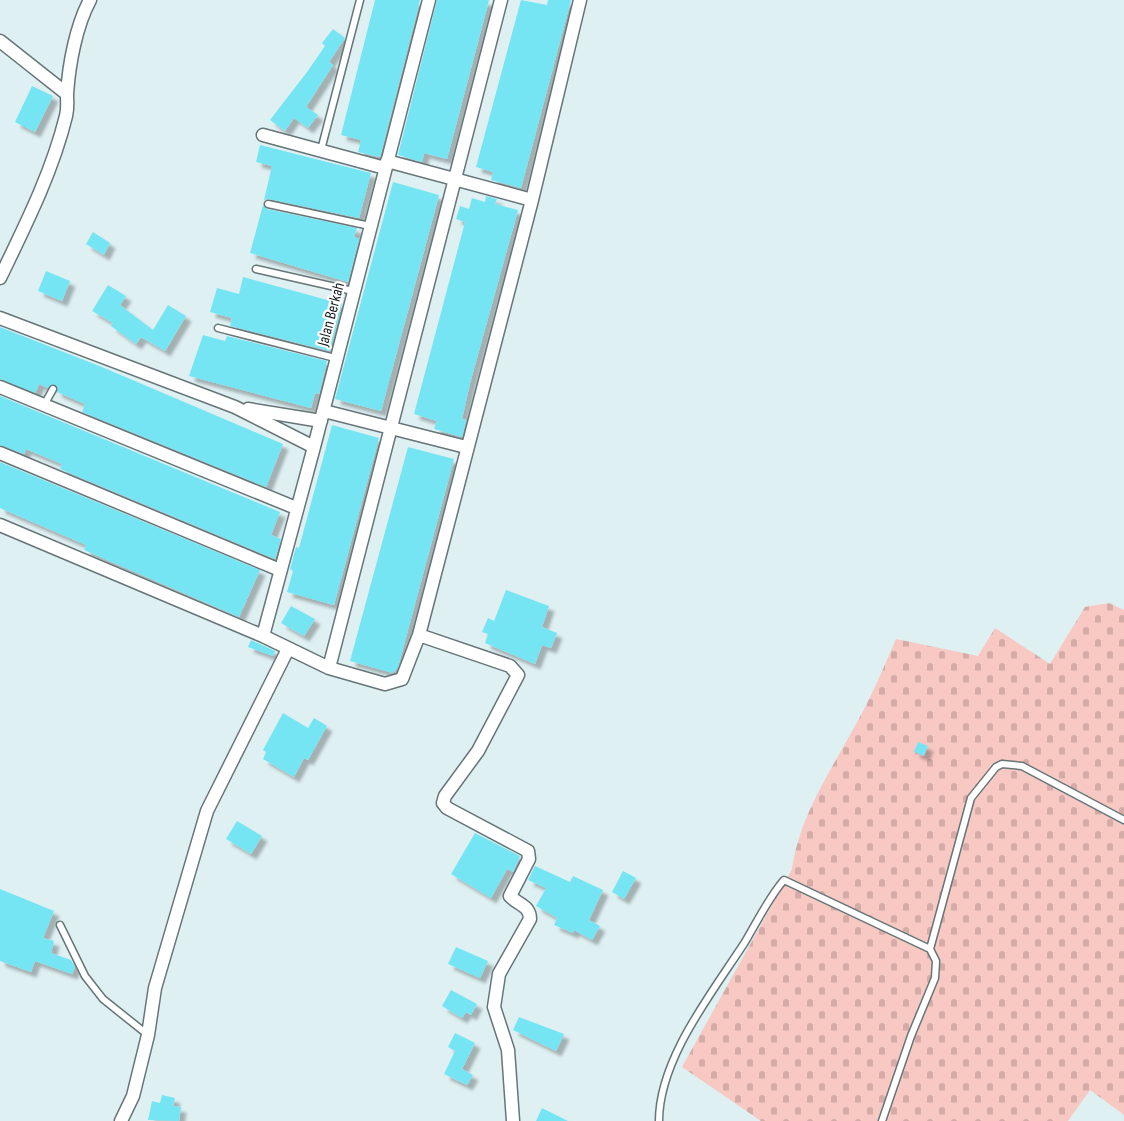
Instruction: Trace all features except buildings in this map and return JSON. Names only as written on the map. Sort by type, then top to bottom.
[{"type":"street","points":[[0,278],[38,196],[66,116],[67,94],[80,26],[90,0]]},
{"type":"street","name":"Jalan Berkah","points":[[263,636],[429,0]]},
{"type":"street","points":[[329,668],[501,0]]},
{"type":"street","points":[[0,525],[263,636],[329,668],[386,684],[402,679],[419,635],[532,200],[580,0]]},
{"type":"street","points":[[0,40],[67,94]]},
{"type":"street","points":[[263,135],[455,179],[532,200]]},
{"type":"street","points":[[0,318],[235,407],[314,447]]},
{"type":"street","points":[[0,387],[296,508]]},
{"type":"street","points":[[235,407],[322,416],[391,427],[466,447]]},
{"type":"street","points":[[0,453],[279,570]]},
{"type":"street","points":[[419,635],[510,666],[518,675],[478,751],[443,802],[447,808],[528,851],[529,858],[510,896],[525,906],[530,912],[530,919],[499,974],[494,1007],[508,1050],[513,1121]]},
{"type":"street","points":[[122,1121],[133,1096],[148,1035],[154,988],[207,811],[288,649]]},
{"type":"lane","points":[[321,150],[360,0]]},
{"type":"lane","points":[[268,204],[370,226]]},
{"type":"lane","points":[[256,269],[353,291]]},
{"type":"lane","points":[[218,328],[335,358]]},
{"type":"lane","points":[[44,405],[53,389]]},
{"type":"lane","points":[[930,949],[971,798],[996,767],[1002,764],[1022,765],[1124,820]]},
{"type":"lane","points":[[659,1121],[660,1094],[691,1027],[784,880],[930,949],[936,961],[935,978],[907,1046],[882,1121]]},
{"type":"lane","points":[[60,925],[85,976],[103,999],[148,1035]]},
{"type":"green space","points":[[1109,603],[1124,610],[1124,1115],[1090,1090],[1068,1121],[761,1121],[682,1067],[792,869],[807,816],[863,712],[896,639],[978,656],[995,628],[1050,664],[1085,607]]}]
